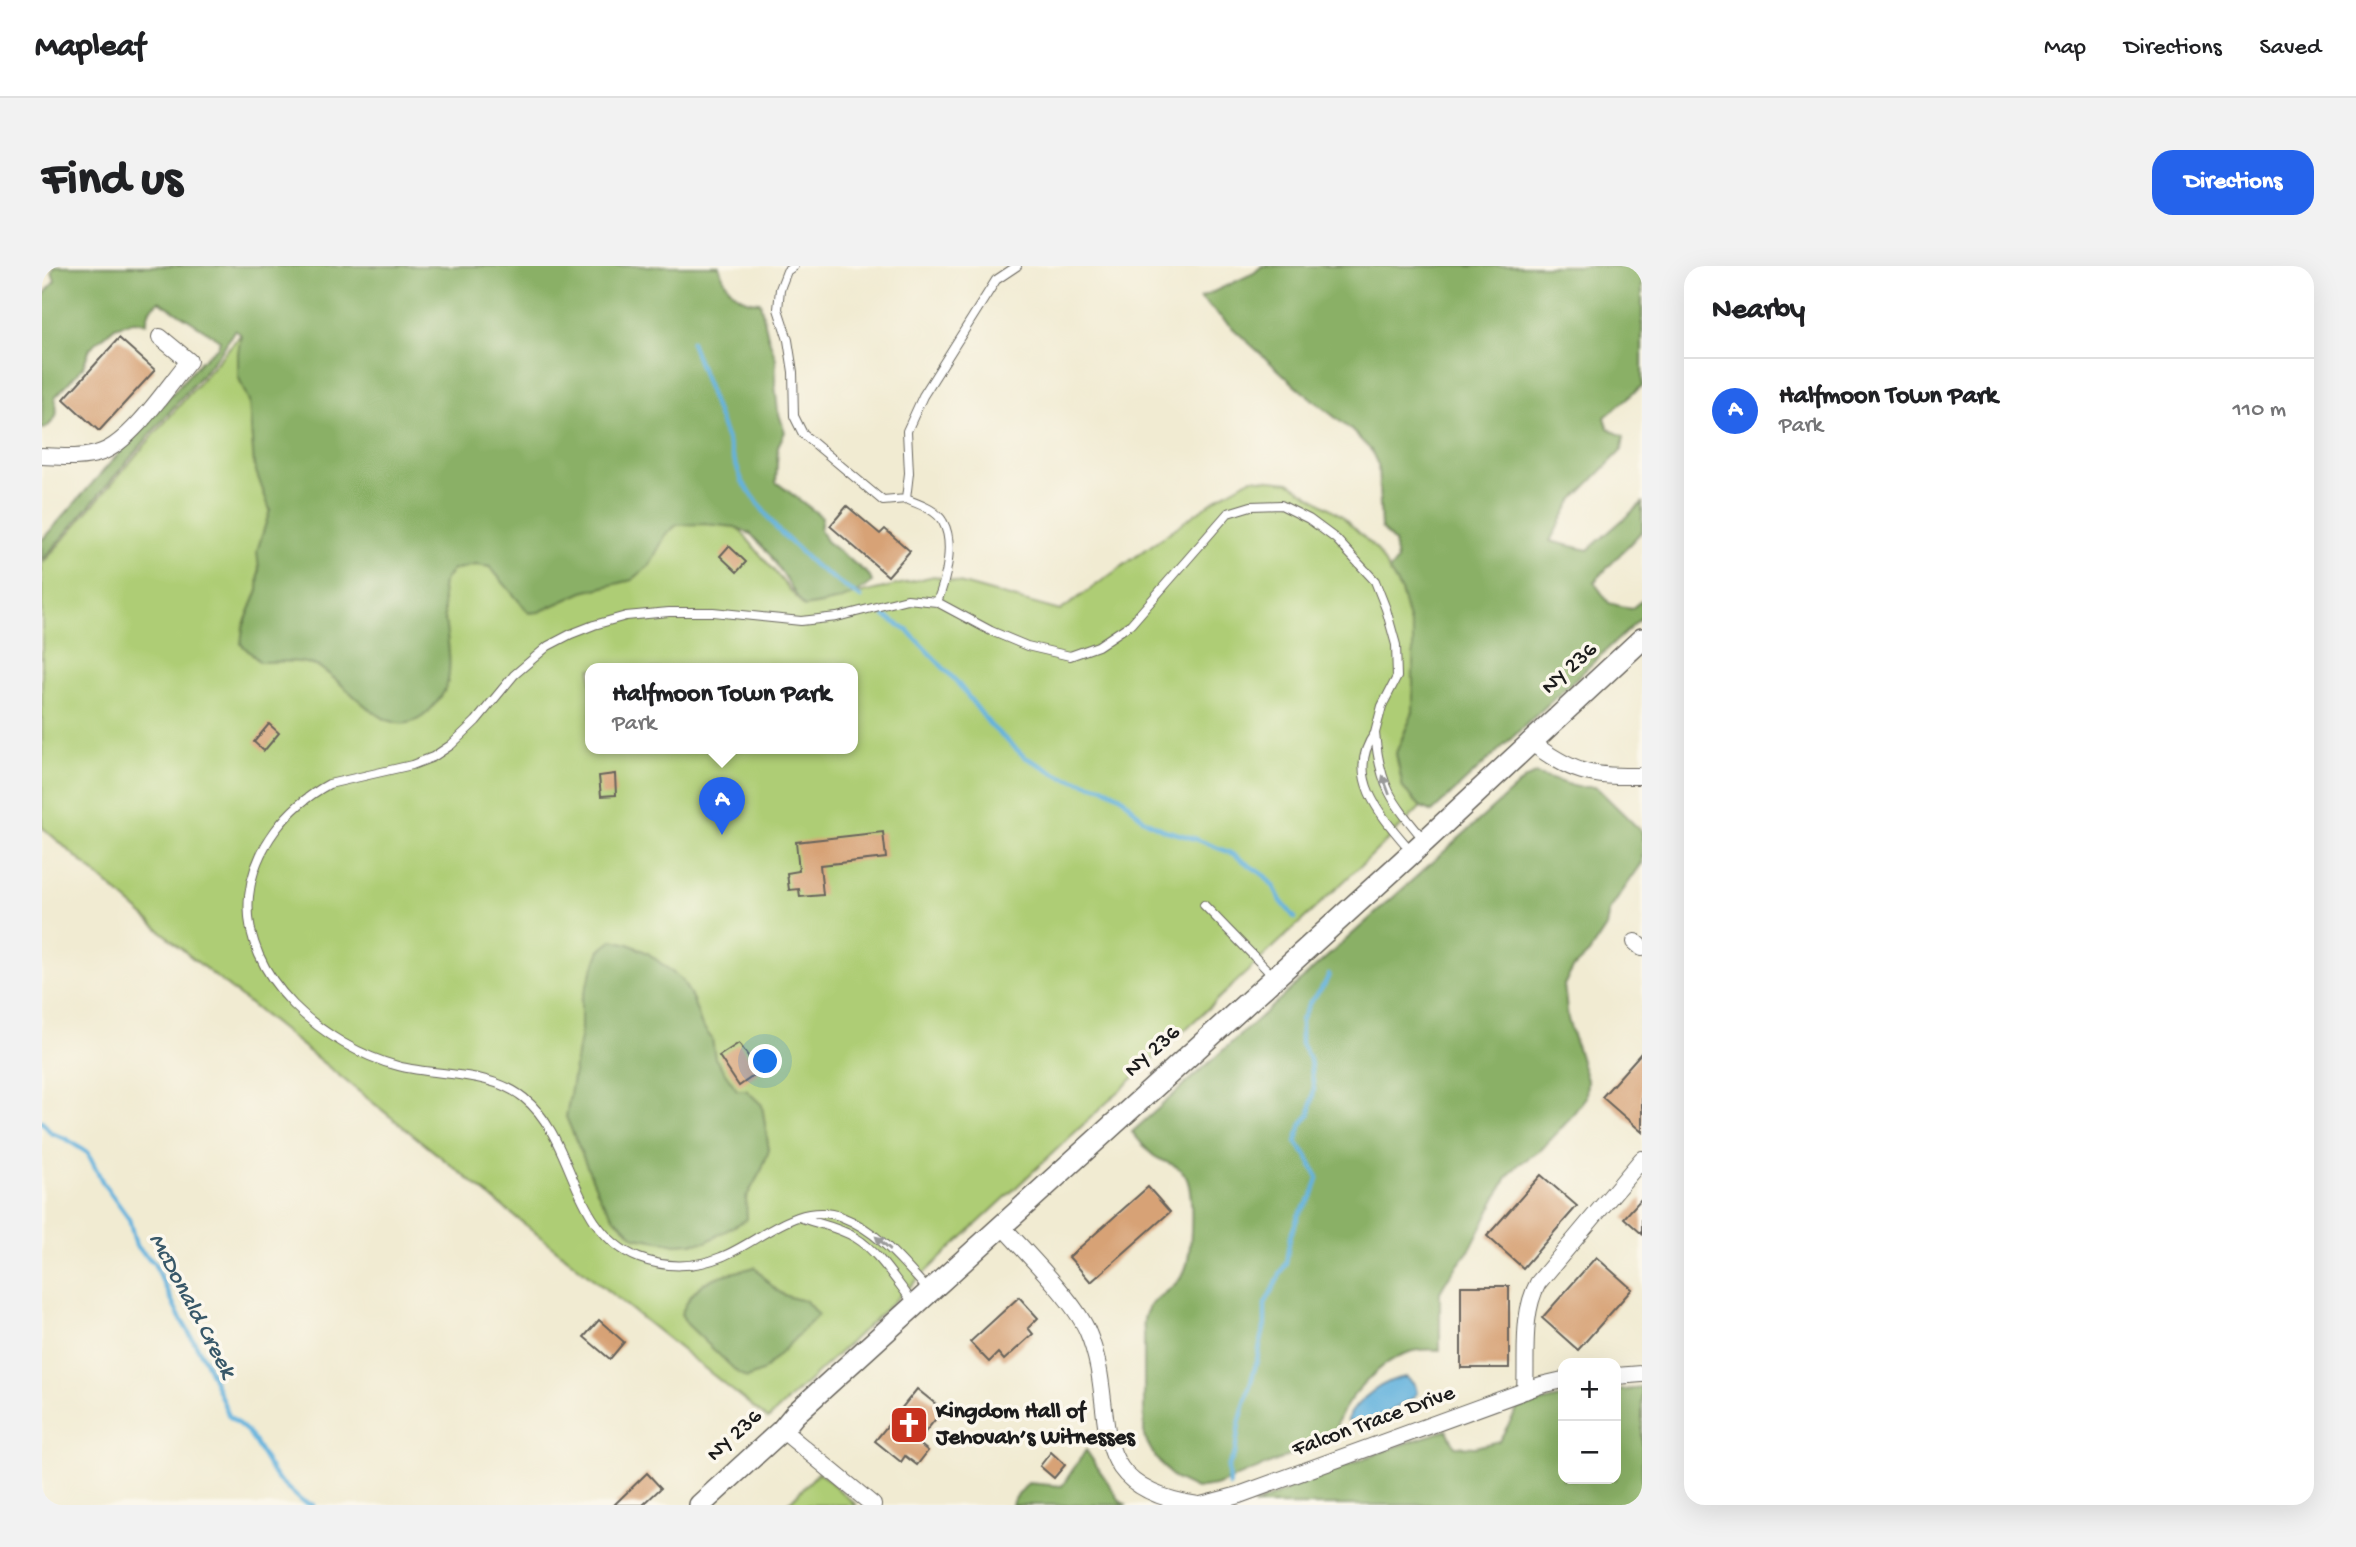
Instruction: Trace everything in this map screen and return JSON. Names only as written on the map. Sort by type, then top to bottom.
[{"type":"main road","name":"NY 236","points":[[700,1505],[782,1430],[795,1414],[1642,639]]},
{"type":"street","points":[[42,456],[69,457],[102,453],[125,438],[188,361],[160,337]]},
{"type":"street","points":[[1529,741],[1552,758],[1576,770],[1601,775],[1642,776]]},
{"type":"street","points":[[1525,1391],[1529,1307],[1533,1292],[1642,1159]]},
{"type":"street","name":"Falcon Trace Drive","points":[[1002,1226],[1074,1309],[1087,1330],[1096,1359],[1107,1440],[1117,1462],[1131,1479],[1146,1490],[1170,1501],[1199,1505],[1239,1495],[1558,1381]]},
{"type":"street","points":[[1621,1376],[1642,1374]]},
{"type":"street","points":[[782,1430],[873,1505]]},
{"type":"lane","points":[[794,266],[787,271],[780,289],[778,309],[788,340],[793,372],[794,416],[803,434],[883,501],[906,499],[928,508],[943,521],[948,541],[944,584],[937,602]]},
{"type":"lane","points":[[906,499],[909,473],[907,431],[923,396],[996,280],[1017,266]]},
{"type":"lane","points":[[923,1299],[886,1245],[862,1227],[841,1216],[814,1214],[799,1217],[772,1228],[723,1257],[703,1264],[661,1264],[637,1257],[614,1242],[597,1226],[584,1206],[544,1119],[513,1090],[488,1080],[396,1065],[360,1052],[329,1033],[289,999],[261,959],[254,937],[249,914],[252,877],[258,859],[279,825],[318,790],[336,782],[412,765],[433,757],[451,745],[476,721],[495,696],[533,658],[570,634],[626,616],[713,612],[801,621],[837,617],[906,599],[937,602],[1027,646],[1070,656],[1098,646],[1131,624],[1228,513],[1251,506],[1280,505],[1309,519],[1336,539],[1375,581],[1396,645],[1397,677],[1382,706],[1375,733],[1364,753],[1363,771],[1376,810],[1418,846]]},
{"type":"lane","points":[[1375,733],[1382,777],[1418,846]]},
{"type":"lane","points":[[1204,905],[1274,977]]},
{"type":"lane","points":[[799,1217],[838,1228],[857,1238],[923,1299]]},
{"type":"green space","points":[[55,266],[719,266],[733,292],[745,299],[760,302],[776,359],[778,411],[785,432],[778,446],[776,482],[822,517],[820,530],[826,541],[869,575],[872,582],[848,597],[804,607],[770,555],[751,534],[735,527],[704,524],[677,525],[666,534],[650,565],[632,580],[583,592],[539,612],[529,613],[490,567],[476,565],[452,570],[442,587],[449,653],[446,689],[429,711],[414,721],[400,723],[385,719],[318,667],[298,662],[260,662],[241,644],[243,627],[258,590],[257,551],[270,510],[254,466],[249,402],[238,376],[241,335],[235,329],[221,352],[42,561],[42,540],[201,361],[218,347],[220,340],[159,301],[150,309],[146,323],[134,321],[115,327],[90,348],[83,367],[55,397],[56,415],[44,429],[42,297],[55,281],[52,272]]},
{"type":"green space","points":[[300,266],[729,517],[804,607],[934,576],[1060,611],[1220,496],[1252,478],[1289,482],[1342,516],[1377,550],[1401,591],[1413,635],[1413,712],[1396,753],[1403,788],[1421,807],[768,1419],[191,957],[42,827],[42,564]]},
{"type":"green space","points":[[1262,266],[1642,266],[1642,386],[1605,417],[1608,428],[1624,437],[1622,450],[1572,501],[1550,541],[1588,550],[1642,503],[1642,531],[1594,582],[1609,603],[1631,609],[1642,600],[1642,617],[1432,812],[1421,807],[1403,788],[1396,753],[1413,712],[1413,635],[1401,591],[1389,571],[1397,561],[1394,542],[1381,528],[1378,465],[1371,450],[1351,430],[1298,388],[1200,298],[1254,273]]},
{"type":"green space","points":[[1535,774],[1577,787],[1596,787],[1642,832],[1642,863],[1609,911],[1606,927],[1589,953],[1573,968],[1564,985],[1568,1019],[1587,1080],[1586,1097],[1541,1150],[1518,1165],[1507,1177],[1471,1248],[1448,1278],[1440,1292],[1440,1350],[1407,1353],[1393,1359],[1374,1374],[1356,1392],[1342,1412],[1335,1437],[1215,1486],[1196,1489],[1173,1478],[1155,1457],[1144,1437],[1144,1320],[1152,1304],[1179,1280],[1187,1264],[1190,1194],[1182,1171],[1154,1156],[1132,1132],[1526,778]]},
{"type":"green space","points":[[613,940],[648,953],[682,980],[693,1000],[701,1024],[712,1039],[715,1058],[737,1090],[746,1090],[762,1105],[769,1150],[746,1198],[747,1219],[706,1242],[676,1244],[635,1237],[614,1217],[600,1197],[566,1117],[581,1032],[581,1001],[600,950]]},
{"type":"green space","points":[[755,1267],[776,1290],[788,1297],[805,1300],[818,1315],[762,1372],[747,1378],[738,1373],[687,1324],[681,1314],[702,1284],[720,1276]]},
{"type":"green space","points":[[1642,1388],[1642,1505],[1254,1505],[1349,1464],[1447,1430],[1455,1446],[1475,1447],[1499,1441],[1518,1408],[1558,1398],[1558,1484],[1621,1484],[1621,1390]]},
{"type":"green space","points":[[1086,1450],[1121,1502],[1127,1505],[1012,1505],[1028,1483],[1062,1486]]},
{"type":"green space","points":[[819,1472],[856,1505],[787,1505]]},
{"type":"water","points":[[1406,1377],[1415,1385],[1417,1393],[1412,1399],[1366,1425],[1359,1427],[1347,1420],[1357,1405],[1372,1392],[1389,1382]]},
{"type":"building","points":[[119,338],[155,370],[99,431],[64,399]]},
{"type":"building","points":[[847,506],[880,534],[885,529],[910,551],[888,576],[830,526]]},
{"type":"building","points":[[729,546],[746,562],[737,572],[720,556]]},
{"type":"building","points":[[269,724],[279,733],[264,751],[254,742]]},
{"type":"building","points":[[615,774],[616,795],[601,796],[599,776]]},
{"type":"building","points":[[883,832],[886,858],[820,865],[823,895],[800,897],[799,889],[789,890],[787,873],[799,871],[796,842]]},
{"type":"building","points":[[739,1043],[759,1072],[739,1086],[719,1056]]},
{"type":"building","points":[[1642,1052],[1642,1132],[1602,1097]]},
{"type":"building","points":[[1541,1175],[1577,1206],[1523,1268],[1487,1236]]},
{"type":"building","points":[[1148,1187],[1170,1212],[1091,1282],[1069,1257]]},
{"type":"building","points":[[1642,1198],[1642,1234],[1624,1218]]},
{"type":"building","points":[[1596,1257],[1632,1289],[1578,1350],[1542,1318]]},
{"type":"building","points":[[1461,1286],[1509,1286],[1509,1368],[1461,1368]]},
{"type":"building","points":[[1019,1297],[1038,1318],[1028,1328],[1033,1334],[1004,1360],[998,1353],[989,1362],[970,1342]]},
{"type":"building","points":[[599,1320],[624,1342],[610,1359],[584,1337]]},
{"type":"building","name":"Kingdom Hall of Jehovah’s Witnesses","points":[[917,1389],[943,1410],[917,1442],[928,1451],[917,1465],[905,1456],[901,1462],[875,1441]]},
{"type":"building","points":[[1051,1452],[1065,1465],[1054,1478],[1040,1466]]},
{"type":"building","points":[[647,1473],[661,1488],[643,1505],[614,1505]]},
{"type":"waterway","points":[[691,342],[742,481],[776,528],[814,565],[861,598]]},
{"type":"waterway","points":[[885,616],[908,631],[956,681],[991,726],[1025,757],[1063,777],[1105,788],[1122,797],[1143,819],[1164,830],[1233,854],[1265,876],[1295,918]]},
{"type":"waterway","points":[[1229,1486],[1228,1467],[1235,1453],[1239,1424],[1256,1364],[1265,1324],[1265,1304],[1286,1263],[1290,1237],[1299,1214],[1312,1197],[1318,1178],[1296,1142],[1301,1126],[1310,1113],[1314,1089],[1310,1060],[1301,1044],[1301,1020],[1329,975]]},
{"type":"waterway","name":"McDonald Creek","points":[[42,1121],[51,1133],[88,1153],[103,1183],[129,1219],[136,1246],[154,1263],[178,1314],[206,1362],[229,1416],[249,1433],[276,1478],[301,1501],[313,1505]]},
{"type":"place","name":"Halfmoon Town Park","points":[[722,835]]},
{"type":"place","name":"Kingdom Hall of Jehovah’s Witnesses","points":[[909,1425]]}]
